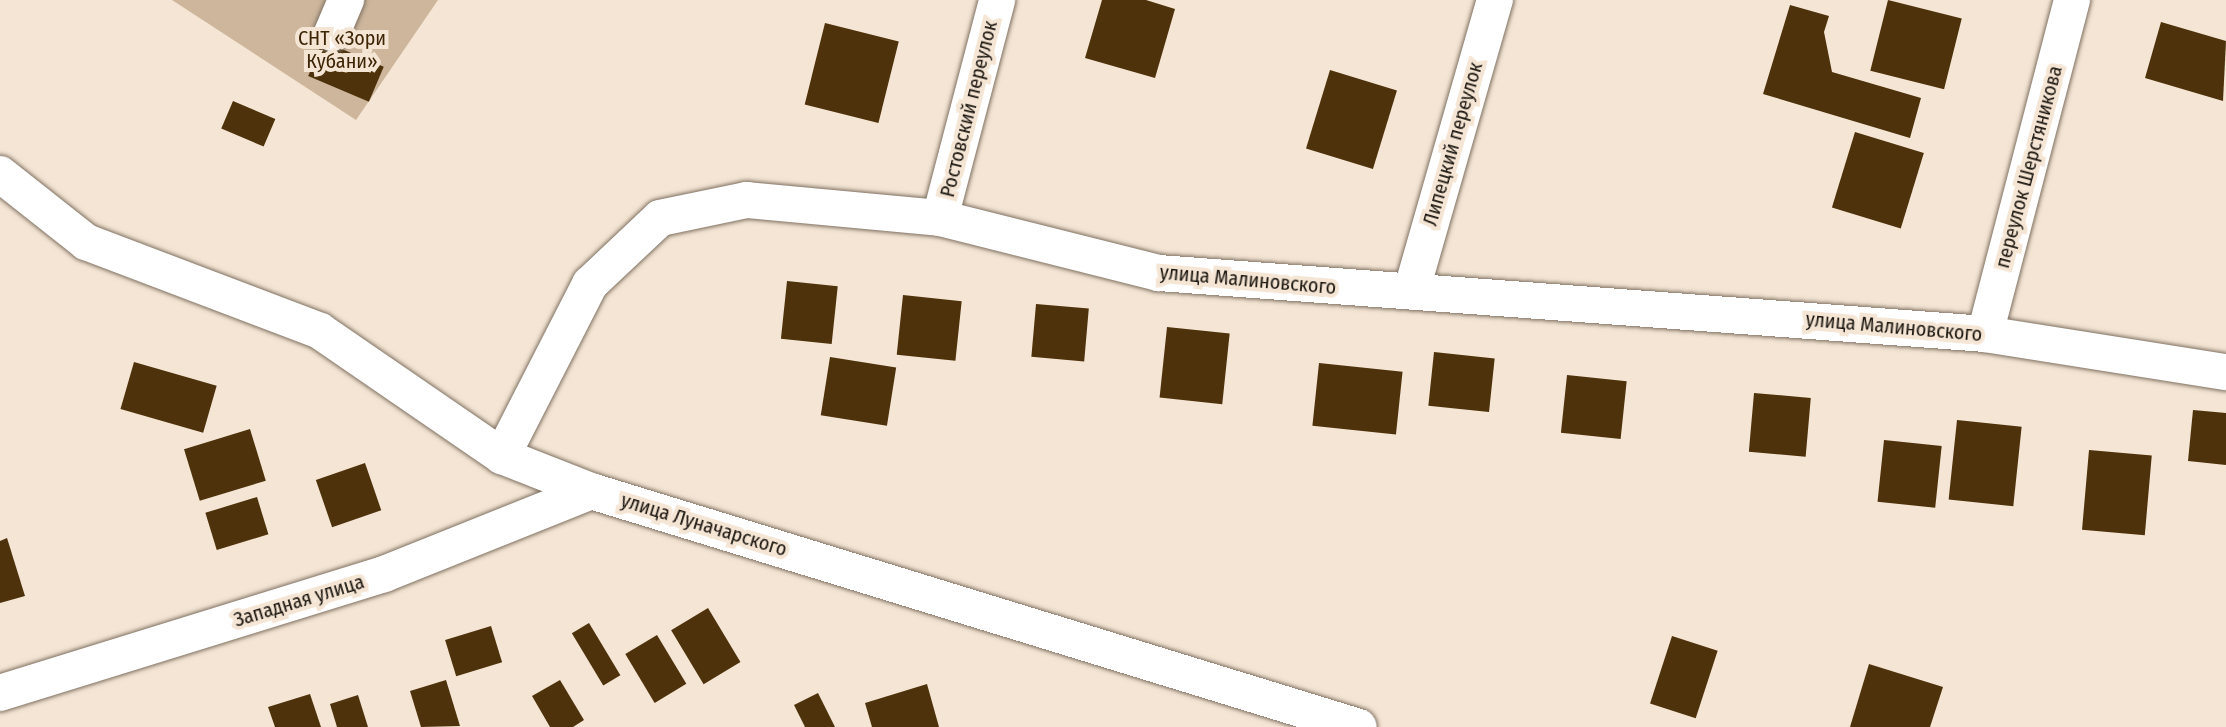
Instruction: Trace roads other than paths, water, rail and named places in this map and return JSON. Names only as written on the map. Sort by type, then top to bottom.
[{"type":"street","points":[[332,33],[346,0]]},
{"type":"street","name":"Ростовский переулок","points":[[940,218],[997,0]]},
{"type":"street","name":"Липецкий переулок","points":[[1412,289],[1495,0]]},
{"type":"street","name":"переулок Шерстяникова","points":[[1985,334],[2072,0]]},
{"type":"street","name":"улица Луначарского","points":[[0,174],[86,242],[320,331],[502,456],[591,491],[1359,727]]},
{"type":"street","name":"улица Малиновского","points":[[502,456],[590,284],[660,218],[747,200],[940,218],[1159,273],[1300,288],[1412,289],[1985,334],[2226,372]]},
{"type":"street","name":"Западная улица","points":[[0,693],[384,574],[591,491]]},
{"type":"park label","name":"СНТ «Зори Кубани»","points":[[342,50]]}]
